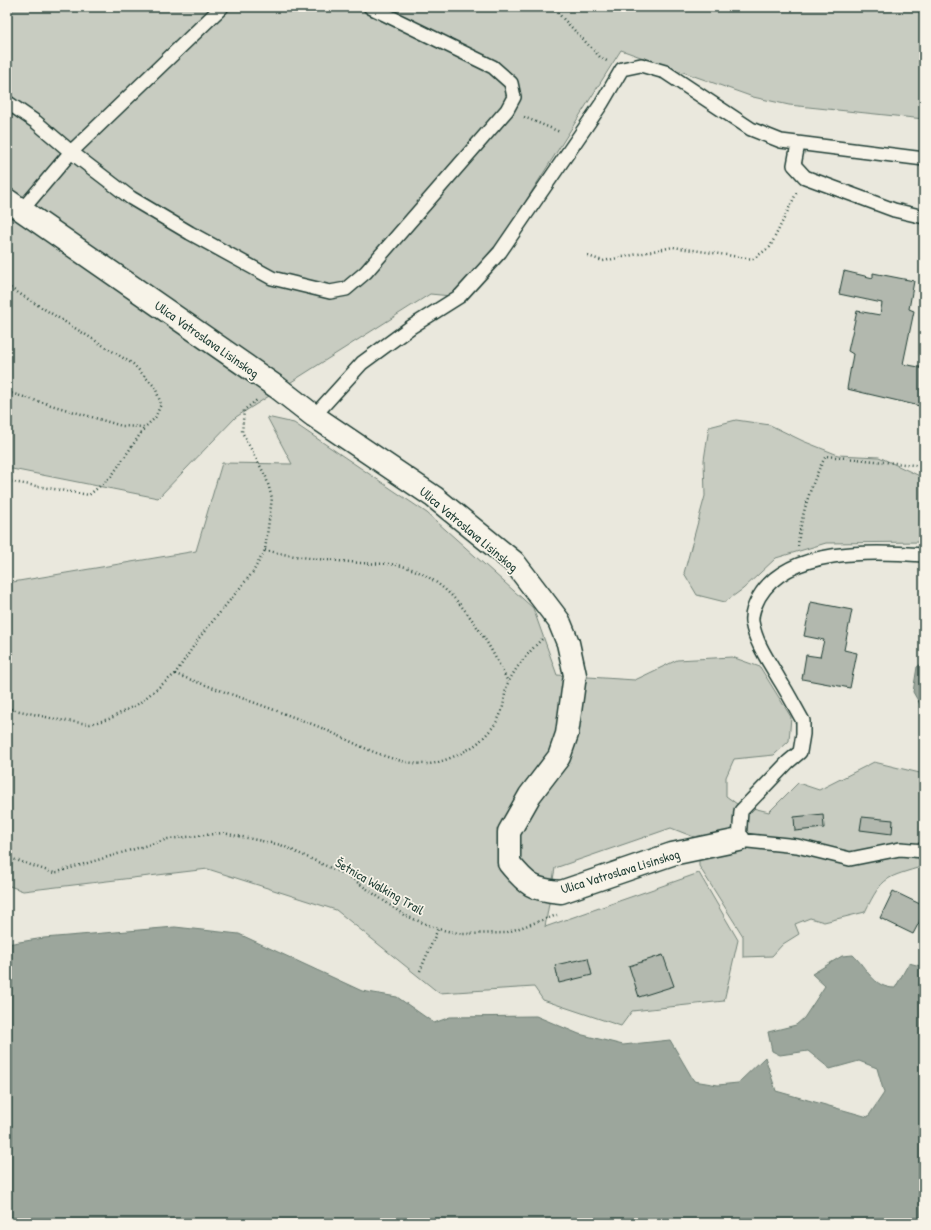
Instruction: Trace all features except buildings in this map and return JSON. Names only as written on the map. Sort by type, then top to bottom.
[{"type":"street","name":"Ulica Vatroslava Lisinskog","points":[[14,205],[278,388],[314,416],[434,497],[514,562],[559,621],[568,643],[575,675],[567,734],[559,757],[530,795],[509,832],[509,863],[524,882],[542,890],[561,892],[672,854],[739,840]]},
{"type":"lane","points":[[14,205],[222,7]]},
{"type":"lane","points":[[7,102],[36,122],[71,152],[131,198],[241,262],[272,278],[330,292],[346,289],[366,272],[507,110],[514,97],[511,83],[492,67],[440,40],[370,7]]},
{"type":"lane","points":[[314,416],[362,363],[411,327],[460,296],[500,252],[577,139],[622,69],[641,65],[664,72],[751,129],[781,141],[924,159]]},
{"type":"lane","points":[[798,144],[794,165],[804,177],[894,210],[924,217]]},
{"type":"lane","points":[[924,555],[886,552],[854,553],[796,564],[781,573],[763,591],[753,607],[752,621],[758,645],[803,721],[803,734],[800,752],[788,762],[741,811],[739,840],[797,846],[850,859],[900,849],[924,851]]},
{"type":"path","points":[[552,7],[600,57],[622,69]]},
{"type":"path","points":[[507,110],[577,139]]},
{"type":"path","points":[[588,256],[602,261],[673,247],[753,259],[770,247],[804,177]]},
{"type":"path","points":[[7,286],[133,364],[155,387],[161,404],[155,418],[145,426],[111,476],[89,495],[7,481]]},
{"type":"path","points":[[7,708],[59,720],[90,724],[109,719],[138,704],[175,674],[199,638],[253,572],[265,550],[272,498],[266,476],[242,432],[244,410],[268,392],[278,388]]},
{"type":"path","points":[[7,392],[122,426],[145,426]]},
{"type":"path","points":[[796,564],[798,542],[807,506],[818,469],[826,456],[924,466]]},
{"type":"path","points":[[265,550],[290,556],[398,566],[424,575],[447,591],[471,619],[494,652],[508,683]]},
{"type":"path","points":[[175,674],[294,717],[332,733],[362,748],[406,762],[430,764],[454,756],[478,743],[495,726],[502,710],[508,683],[524,657],[559,621]]},
{"type":"path","name":"Šetnica Walking Trail","points":[[7,857],[54,873],[168,839],[223,832],[281,845],[350,877],[404,915],[438,929],[463,934],[505,933],[558,914]]},
{"type":"path","points":[[420,971],[438,929]]},
{"type":"shaded area","points":[[7,7],[924,7],[924,119],[789,105],[753,97],[621,50],[476,277],[451,296],[430,294],[236,417],[158,498],[7,468]]},
{"type":"shaded area","points":[[267,417],[294,423],[427,513],[533,608],[557,675],[635,680],[677,660],[732,657],[760,667],[791,717],[789,741],[774,755],[734,759],[726,777],[726,796],[737,804],[769,812],[798,783],[819,790],[874,762],[924,774],[924,866],[893,876],[887,880],[876,891],[865,912],[824,922],[810,918],[795,924],[799,934],[783,944],[772,956],[743,957],[743,936],[699,866],[699,839],[671,828],[555,868],[545,927],[699,873],[738,940],[724,1001],[632,1011],[621,1026],[543,1000],[534,987],[439,993],[336,910],[208,869],[23,891],[7,885],[7,583],[196,551],[222,463],[292,464]]},
{"type":"shaded area","points":[[736,420],[770,425],[803,441],[838,455],[879,457],[924,478],[924,542],[826,543],[776,558],[743,589],[725,602],[697,595],[684,573],[705,496],[704,460],[709,427]]},
{"type":"shaded area","points":[[924,662],[924,711],[913,692],[917,667]]},
{"type":"shaded area","points":[[175,927],[239,934],[362,991],[397,997],[434,1023],[450,1017],[536,1016],[579,1034],[623,1045],[670,1040],[694,1081],[718,1085],[738,1083],[765,1057],[776,1091],[868,1117],[884,1093],[877,1068],[859,1061],[830,1069],[808,1051],[780,1055],[772,1051],[768,1032],[796,1025],[804,1018],[825,986],[812,974],[842,956],[853,955],[876,981],[887,987],[895,988],[909,963],[924,967],[924,1223],[7,1223],[7,944],[44,938]]}]
